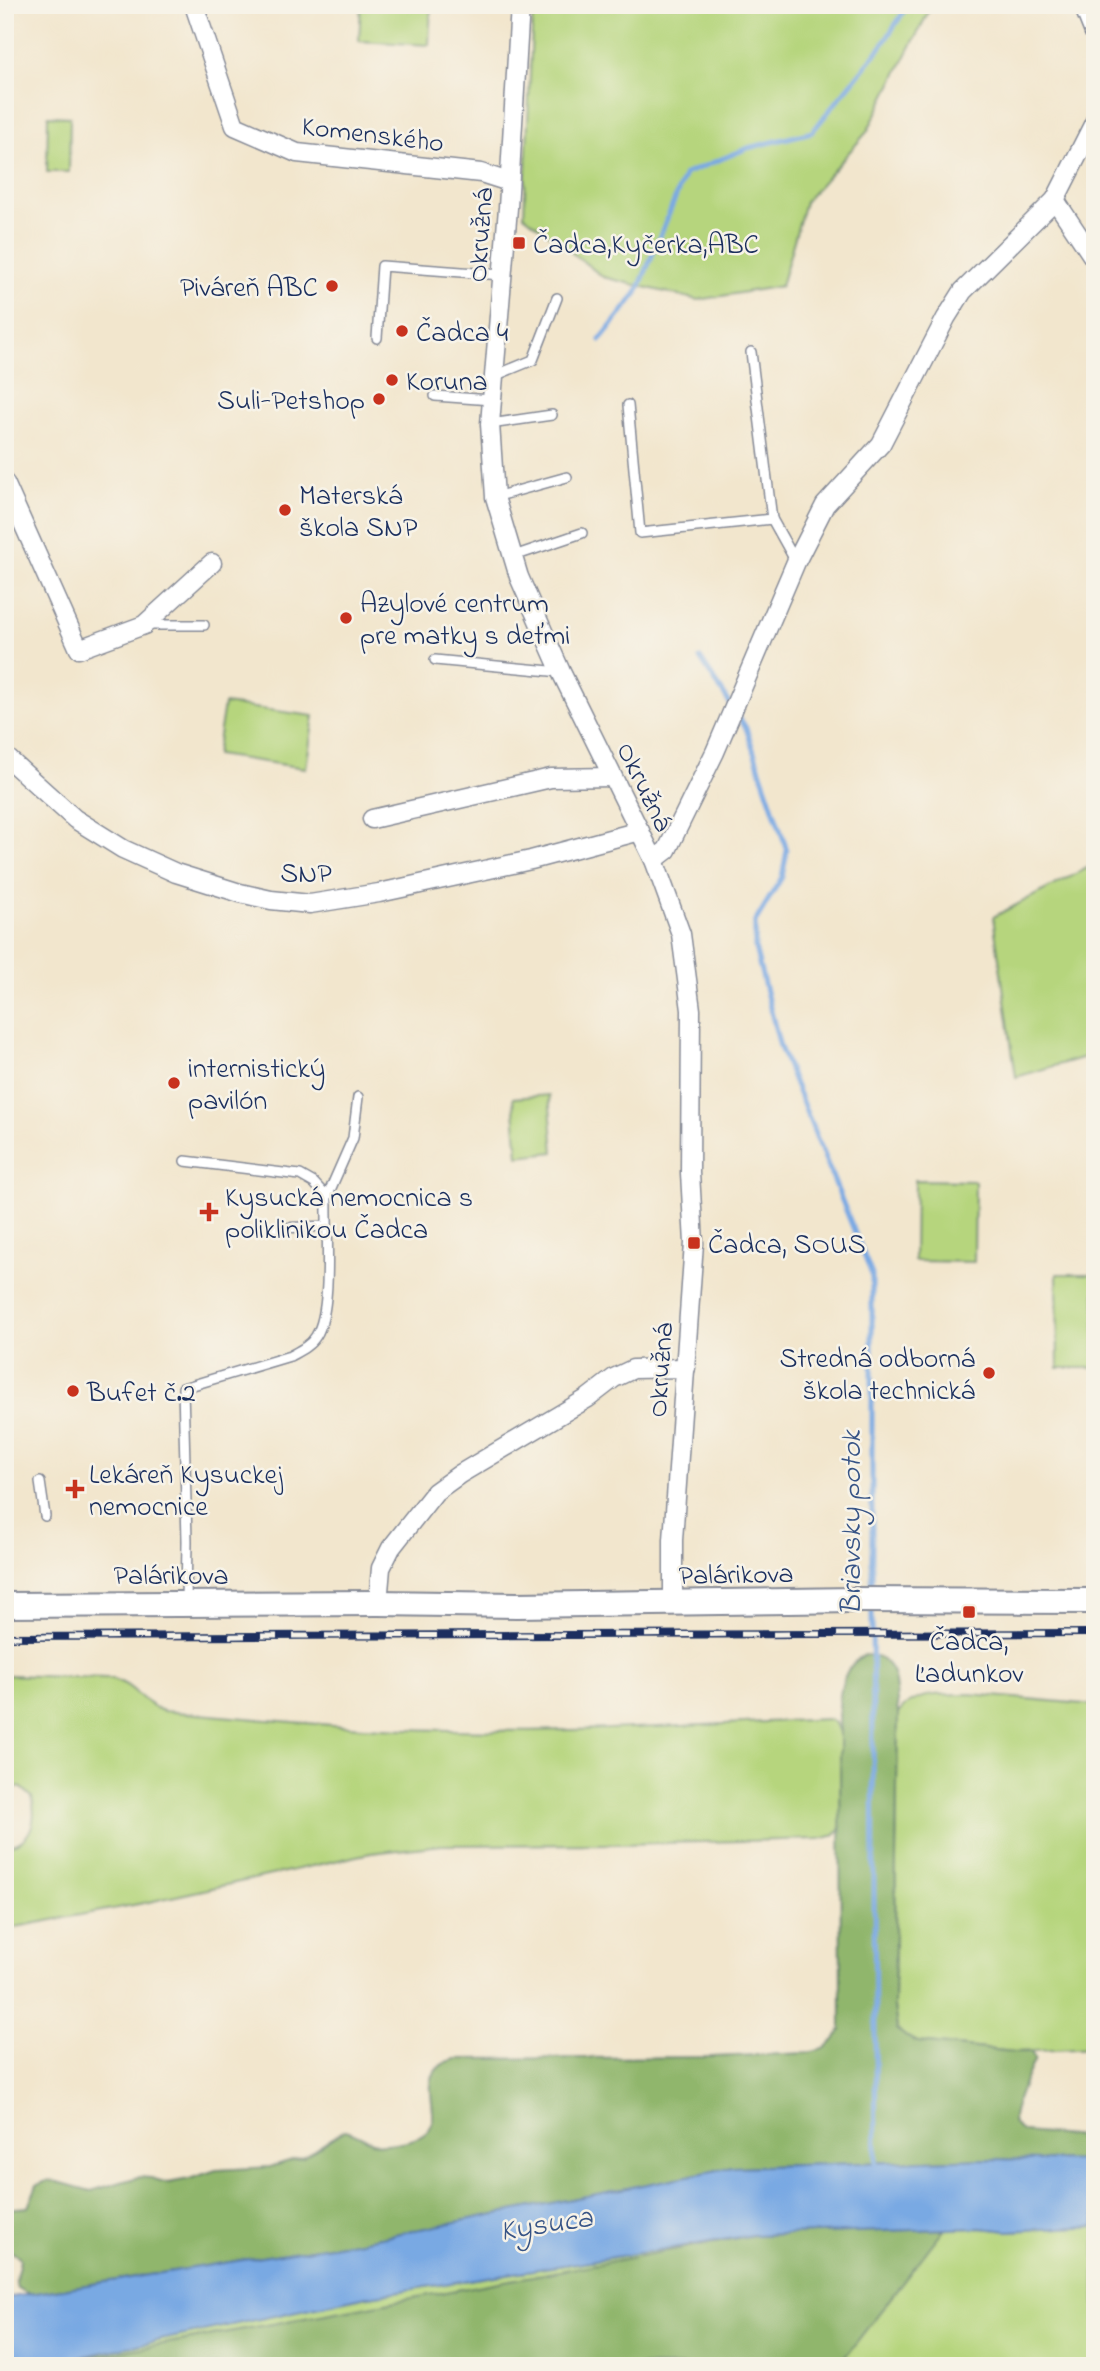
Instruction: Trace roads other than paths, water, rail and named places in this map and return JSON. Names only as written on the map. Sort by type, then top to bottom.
[{"type":"main road","name":"Palárikova","points":[[5,1605],[378,1602],[673,1605],[855,1600],[1095,1601]]},
{"type":"street","name":"Komenského","points":[[194,5],[235,126],[297,153],[481,173],[509,182]]},
{"type":"street","name":"Okružná","points":[[520,5],[490,424],[495,497],[512,557],[561,671],[654,860],[681,934],[691,1010],[690,1173],[694,1243],[673,1541],[673,1605]]},
{"type":"street","points":[[1083,5],[1095,35]]},
{"type":"street","points":[[654,860],[667,850],[715,751],[796,562],[824,505],[881,444],[963,290],[1055,200],[1095,121]]},
{"type":"street","points":[[1055,200],[1095,260]]},
{"type":"street","points":[[5,484],[79,649],[144,625],[212,563]]},
{"type":"street","name":"SNP","points":[[5,756],[75,819],[123,849],[176,873],[271,900],[310,904],[379,893],[531,860],[640,831]]},
{"type":"street","points":[[372,819],[551,778],[612,777]]},
{"type":"street","points":[[378,1602],[381,1568],[391,1548],[435,1492],[460,1474],[589,1398],[614,1378],[633,1369],[686,1368]]},
{"type":"lane","points":[[377,338],[382,265],[502,275]]},
{"type":"lane","points":[[494,376],[533,360],[556,298]]},
{"type":"lane","points":[[751,352],[772,519],[796,562]]},
{"type":"lane","points":[[435,396],[492,400]]},
{"type":"lane","points":[[628,405],[640,533],[772,519]]},
{"type":"lane","points":[[490,424],[552,415]]},
{"type":"lane","points":[[495,497],[567,477]]},
{"type":"lane","points":[[512,557],[582,533]]},
{"type":"lane","points":[[144,625],[204,625]]},
{"type":"lane","points":[[435,660],[561,671]]},
{"type":"lane","points":[[186,1603],[183,1388],[290,1356],[316,1336],[323,1318],[325,1297],[327,1197],[353,1138],[358,1097]]},
{"type":"lane","points":[[185,1161],[300,1175],[314,1182],[327,1197]]},
{"type":"lane","points":[[259,1229],[326,1226]]},
{"type":"lane","points":[[40,1482],[45,1516]]},
{"type":"water","name":"Kysuca","points":[[988,2159],[1095,2161],[1095,2226],[1009,2231],[980,2228],[753,2235],[363,2297],[38,2366],[5,2366],[5,2298],[355,2242],[733,2167]]},
{"type":"waterway","name":"Briavsky potok","points":[[600,340],[637,293],[685,174],[748,148],[812,132],[881,47],[908,5]]},
{"type":"waterway","name":"Briavsky potok","points":[[700,658],[731,705]]},
{"type":"waterway","name":"Briavsky potok","points":[[736,713],[746,728],[787,850],[782,877],[755,922],[755,948],[780,1047],[872,1275],[872,1593]]},
{"type":"waterway","name":"Briavsky potok","points":[[872,1606],[876,2167]]},
{"type":"railway","points":[[5,1637],[1095,1633]]},
{"type":"place","name":"Čadca,Kyčerka,ABC","points":[[519,243]]},
{"type":"place","name":"Piváreň ABC","points":[[332,286]]},
{"type":"place","name":"Čadca 4","points":[[402,331]]},
{"type":"place","name":"Koruna","points":[[392,380]]},
{"type":"place","name":"Suli-Petshop","points":[[379,399]]},
{"type":"place","name":"Materská škola SNP","points":[[285,510]]},
{"type":"place","name":"Azylové centrum pre matky s deťmi","points":[[346,618]]},
{"type":"place","name":"internistický pavilón","points":[[174,1083]]},
{"type":"place","name":"Kysucká nemocnica s poliklinikou Čadca","points":[[209,1212]]},
{"type":"place","name":"Čadca, SOUS","points":[[694,1243]]},
{"type":"place","name":"Stredná odborná škola technická","points":[[989,1373]]},
{"type":"place","name":"Bufet č.2","points":[[73,1391]]},
{"type":"place","name":"Lekáreň Kysuckej nemocnice","points":[[75,1489]]},
{"type":"place","name":"Čadca, Ľadunkov","points":[[969,1612]]}]
